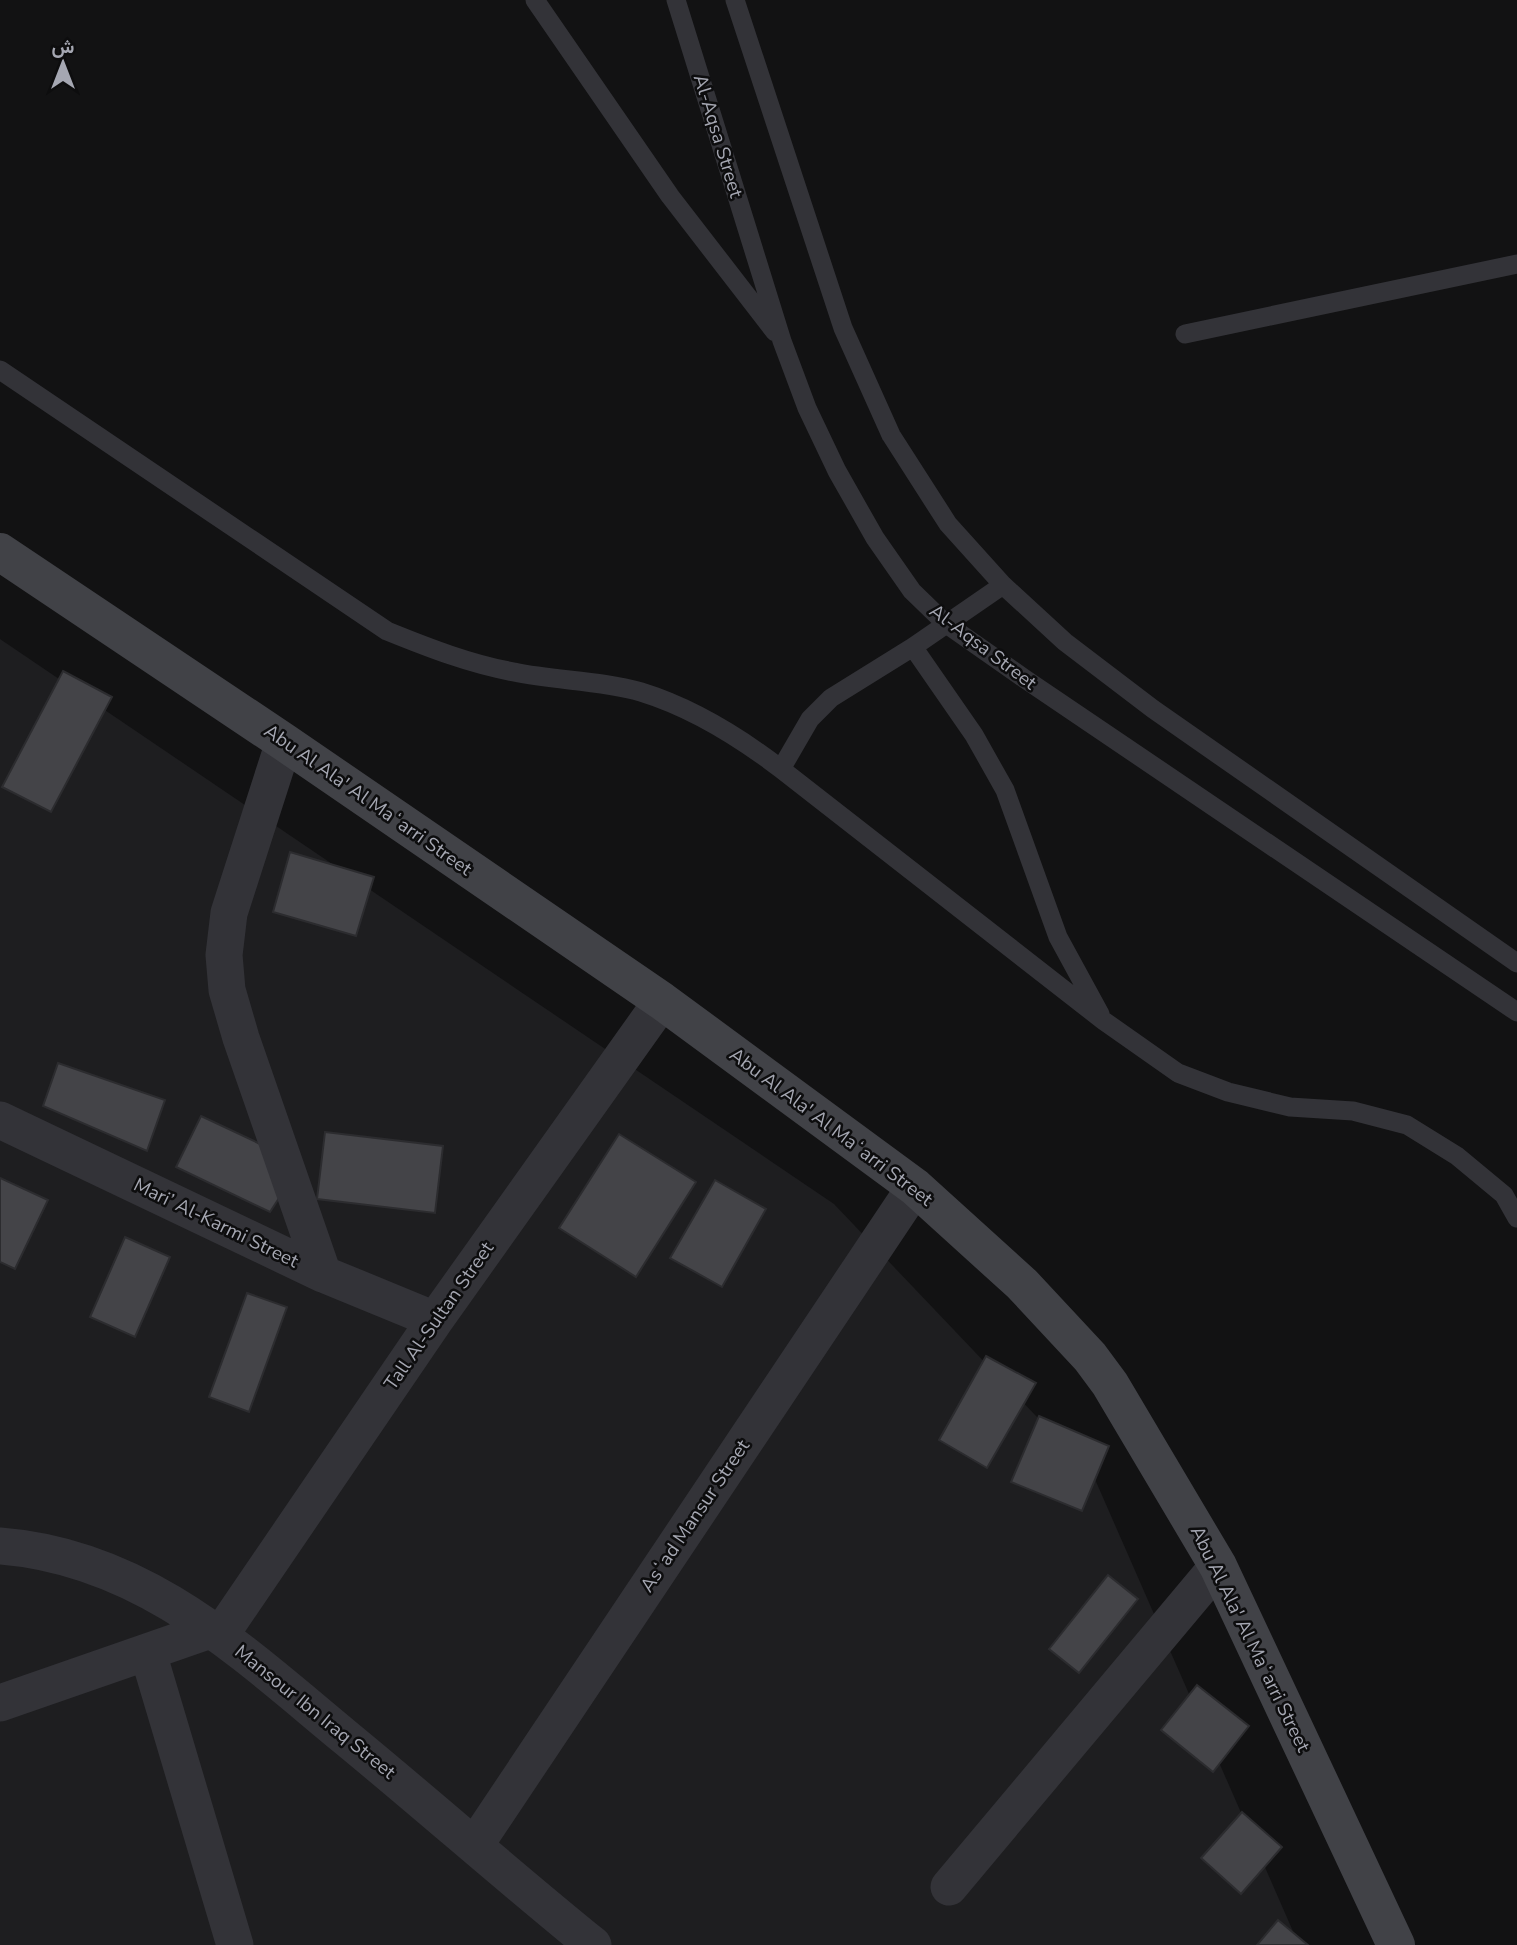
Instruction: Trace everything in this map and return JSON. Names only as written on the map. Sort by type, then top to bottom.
[{"type":"street","name":"Abu Al Ala' Al Maʻarri Street","points":[[0,552],[285,742],[662,1001],[915,1187],[1022,1284],[1090,1357],[1124,1406],[1218,1566],[1389,1940]]},
{"type":"street","points":[[285,742],[229,913],[225,955],[227,990],[241,1038],[323,1274]]},
{"type":"street","name":"Tall Al-Sultan Street","points":[[217,1632],[662,1001]]},
{"type":"street","name":"Mari’ Al-Karmi Street","points":[[0,1120],[323,1274],[435,1320]]},
{"type":"street","name":"Asʻad Mansur Street","points":[[475,1845],[915,1187]]},
{"type":"street","name":"Mansour Ibn Iraq Street","points":[[0,1546],[21,1548],[86,1563],[143,1587],[217,1632],[593,1945]]},
{"type":"street","points":[[949,1887],[1218,1566]]},
{"type":"street","points":[[0,1703],[217,1632]]},
{"type":"street","points":[[148,1653],[235,1945]]},
{"type":"lane","points":[[535,0],[670,197],[782,341]]},
{"type":"lane","name":"Al-Aqsa Street","points":[[676,0],[782,341],[807,408],[837,471],[875,538],[912,591],[945,623],[1517,1012]]},
{"type":"lane","points":[[735,0],[843,328],[891,435],[948,524],[1003,585],[1065,642],[1153,709],[1517,963]]},
{"type":"lane","points":[[1185,334],[1517,264]]},
{"type":"lane","points":[[0,370],[387,631],[430,649],[515,673],[599,682],[641,692],[682,707],[717,725],[781,769],[1104,1021],[1178,1073],[1228,1092],[1290,1107],[1353,1111],[1407,1125],[1457,1156],[1504,1195],[1517,1218]]},
{"type":"lane","points":[[781,769],[810,719],[831,698],[914,647],[1003,585]]},
{"type":"lane","points":[[914,647],[974,734],[1005,790],[1058,937],[1104,1021]]},
{"type":"shaded area","points":[[0,639],[834,1204],[1094,1477],[1299,1945],[0,1945]]},
{"type":"building","points":[[63,671],[112,697],[51,812],[2,787]]},
{"type":"building","points":[[290,852],[374,877],[356,936],[273,912]]},
{"type":"building","points":[[58,1063],[165,1100],[147,1151],[43,1106]]},
{"type":"building","points":[[201,1116],[273,1150],[281,1195],[270,1212],[176,1167]]},
{"type":"building","points":[[325,1132],[443,1146],[435,1213],[317,1199]]},
{"type":"building","points":[[619,1134],[696,1182],[636,1277],[559,1228]]},
{"type":"building","points":[[0,1178],[48,1200],[15,1269],[0,1262]]},
{"type":"building","points":[[715,1180],[766,1209],[722,1287],[670,1258]]},
{"type":"building","points":[[125,1237],[170,1257],[135,1337],[90,1317]]},
{"type":"building","points":[[247,1293],[287,1307],[249,1412],[209,1397]]},
{"type":"building","points":[[986,1356],[1036,1383],[987,1468],[939,1440]]},
{"type":"building","points":[[1039,1416],[1109,1446],[1082,1511],[1011,1482]]},
{"type":"building","points":[[1108,1575],[1138,1599],[1079,1673],[1049,1649]]},
{"type":"building","points":[[1197,1685],[1249,1726],[1213,1772],[1161,1730]]},
{"type":"building","points":[[1242,1812],[1282,1847],[1241,1894],[1201,1858]]},
{"type":"building","points":[[1278,1920],[1308,1945],[1257,1945]]}]
